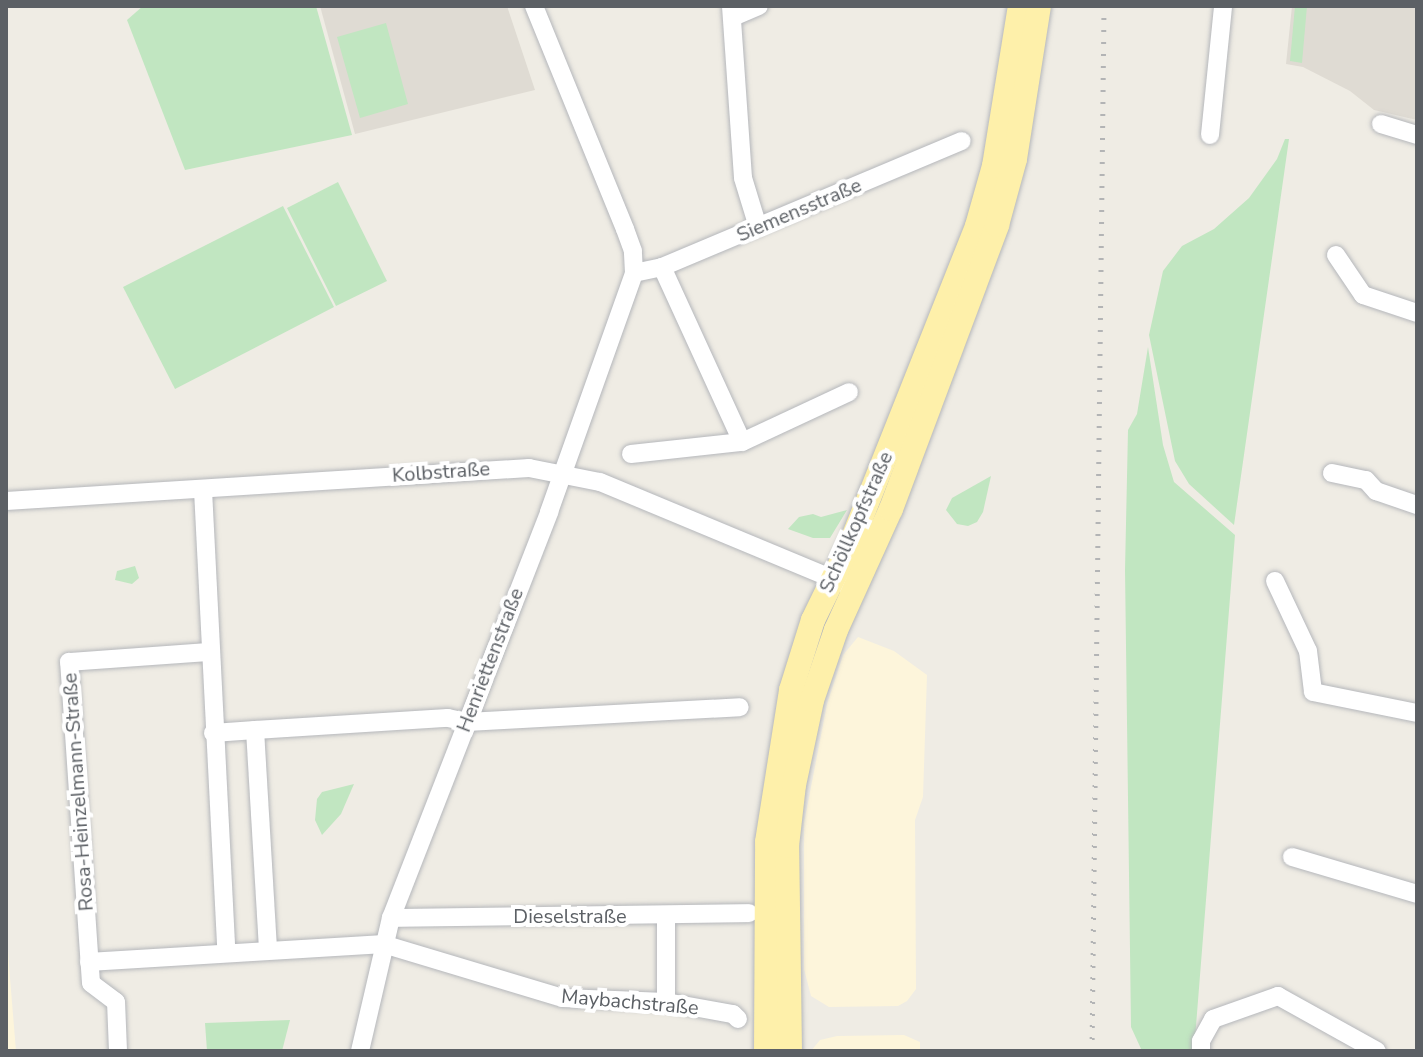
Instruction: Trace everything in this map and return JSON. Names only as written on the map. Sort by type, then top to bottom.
[{"type":"main road","name":"Schöllkopfstraße","points":[[766,1051],[767,842],[791,690],[813,620],[830,579],[853,538],[977,226],[994,166],[1020,6]]},
{"type":"main road","name":"Schöllkopfstraße","points":[[790,1051],[786,886],[794,785],[812,700],[855,588],[891,509],[997,225],[1015,159],[1039,6]]},
{"type":"street","points":[[534,6],[625,229],[633,251],[634,273]]},
{"type":"street","points":[[758,227],[743,178],[732,11],[759,6]]},
{"type":"street","points":[[1210,135],[1223,6]]},
{"type":"street","points":[[1381,124],[1417,135]]},
{"type":"street","name":"Siemensstraße","points":[[634,273],[662,267],[962,141]]},
{"type":"street","points":[[1336,255],[1363,295],[1417,313]]},
{"type":"street","points":[[662,267],[742,442]]},
{"type":"street","name":"Henriettenstraße","points":[[360,1051],[391,918],[564,472],[580,418],[625,306],[634,273]]},
{"type":"street","points":[[631,454],[742,442],[849,392]]},
{"type":"street","name":"Kolbstraße","points":[[6,501],[529,468],[564,472],[600,482],[855,588]]},
{"type":"street","points":[[1332,473],[1366,480],[1376,491],[1417,505]]},
{"type":"street","points":[[203,490],[226,951]]},
{"type":"street","points":[[1275,581],[1308,651],[1313,692],[1417,713]]},
{"type":"street","name":"Rosa-Heinzelmann-Straße","points":[[118,1051],[116,1002],[91,983],[69,662],[210,652]]},
{"type":"street","points":[[213,733],[448,718],[467,722],[740,707]]},
{"type":"street","points":[[255,730],[268,949]]},
{"type":"street","points":[[1292,857],[1417,894]]},
{"type":"street","name":"Dieselstraße","points":[[391,918],[749,913]]},
{"type":"street","points":[[666,916],[666,1002]]},
{"type":"street","name":"Maybachstraße","points":[[89,962],[226,951],[383,944],[563,998],[666,1002],[733,1014],[738,1019]]},
{"type":"street","points":[[1201,1046],[1213,1019],[1278,996],[1377,1051]]},
{"type":"shaded area","points":[[320,6],[507,6],[535,90],[355,134]]},
{"type":"shaded area","points":[[1292,6],[1417,6],[1417,120],[1374,110],[1350,91],[1303,67],[1286,64]]},
{"type":"shaded area","points":[[858,637],[894,651],[927,675],[923,797],[915,820],[916,989],[907,1001],[898,1006],[829,1007],[811,996],[804,969],[804,823],[827,704],[843,655]]},
{"type":"shaded area","points":[[6,921],[10,978],[16,1051],[6,1051]]},
{"type":"shaded area","points":[[904,1035],[920,1042],[920,1051],[811,1051],[820,1040],[837,1036]]},
{"type":"green space","points":[[143,6],[316,6],[352,135],[185,170],[127,20]]},
{"type":"green space","points":[[1295,6],[1307,6],[1302,63],[1290,61]]},
{"type":"green space","points":[[386,23],[408,104],[360,118],[337,37]]},
{"type":"green space","points":[[1285,139],[1289,139],[1234,525],[1189,484],[1175,461],[1149,335],[1163,271],[1182,246],[1214,229],[1249,198],[1277,159]]},
{"type":"green space","points":[[338,182],[387,281],[336,306],[287,208]]},
{"type":"green space","points":[[283,206],[334,307],[175,389],[123,287]]},
{"type":"green space","points":[[1148,347],[1163,445],[1174,482],[1235,535],[1194,1051],[1142,1051],[1131,1027],[1125,570],[1128,430],[1137,414]]},
{"type":"green space","points":[[991,476],[983,512],[977,522],[968,526],[957,524],[946,510],[952,498]]},
{"type":"green space","points":[[847,510],[830,538],[813,538],[788,529],[799,517],[813,514],[821,517]]},
{"type":"green space","points":[[135,566],[139,578],[132,584],[115,580],[117,571]]},
{"type":"green space","points":[[354,784],[341,814],[322,835],[315,820],[317,799],[322,792]]},
{"type":"green space","points":[[290,1020],[282,1051],[207,1051],[205,1023]]},
{"type":"railway","points":[[1092,1051],[1104,6]]}]
